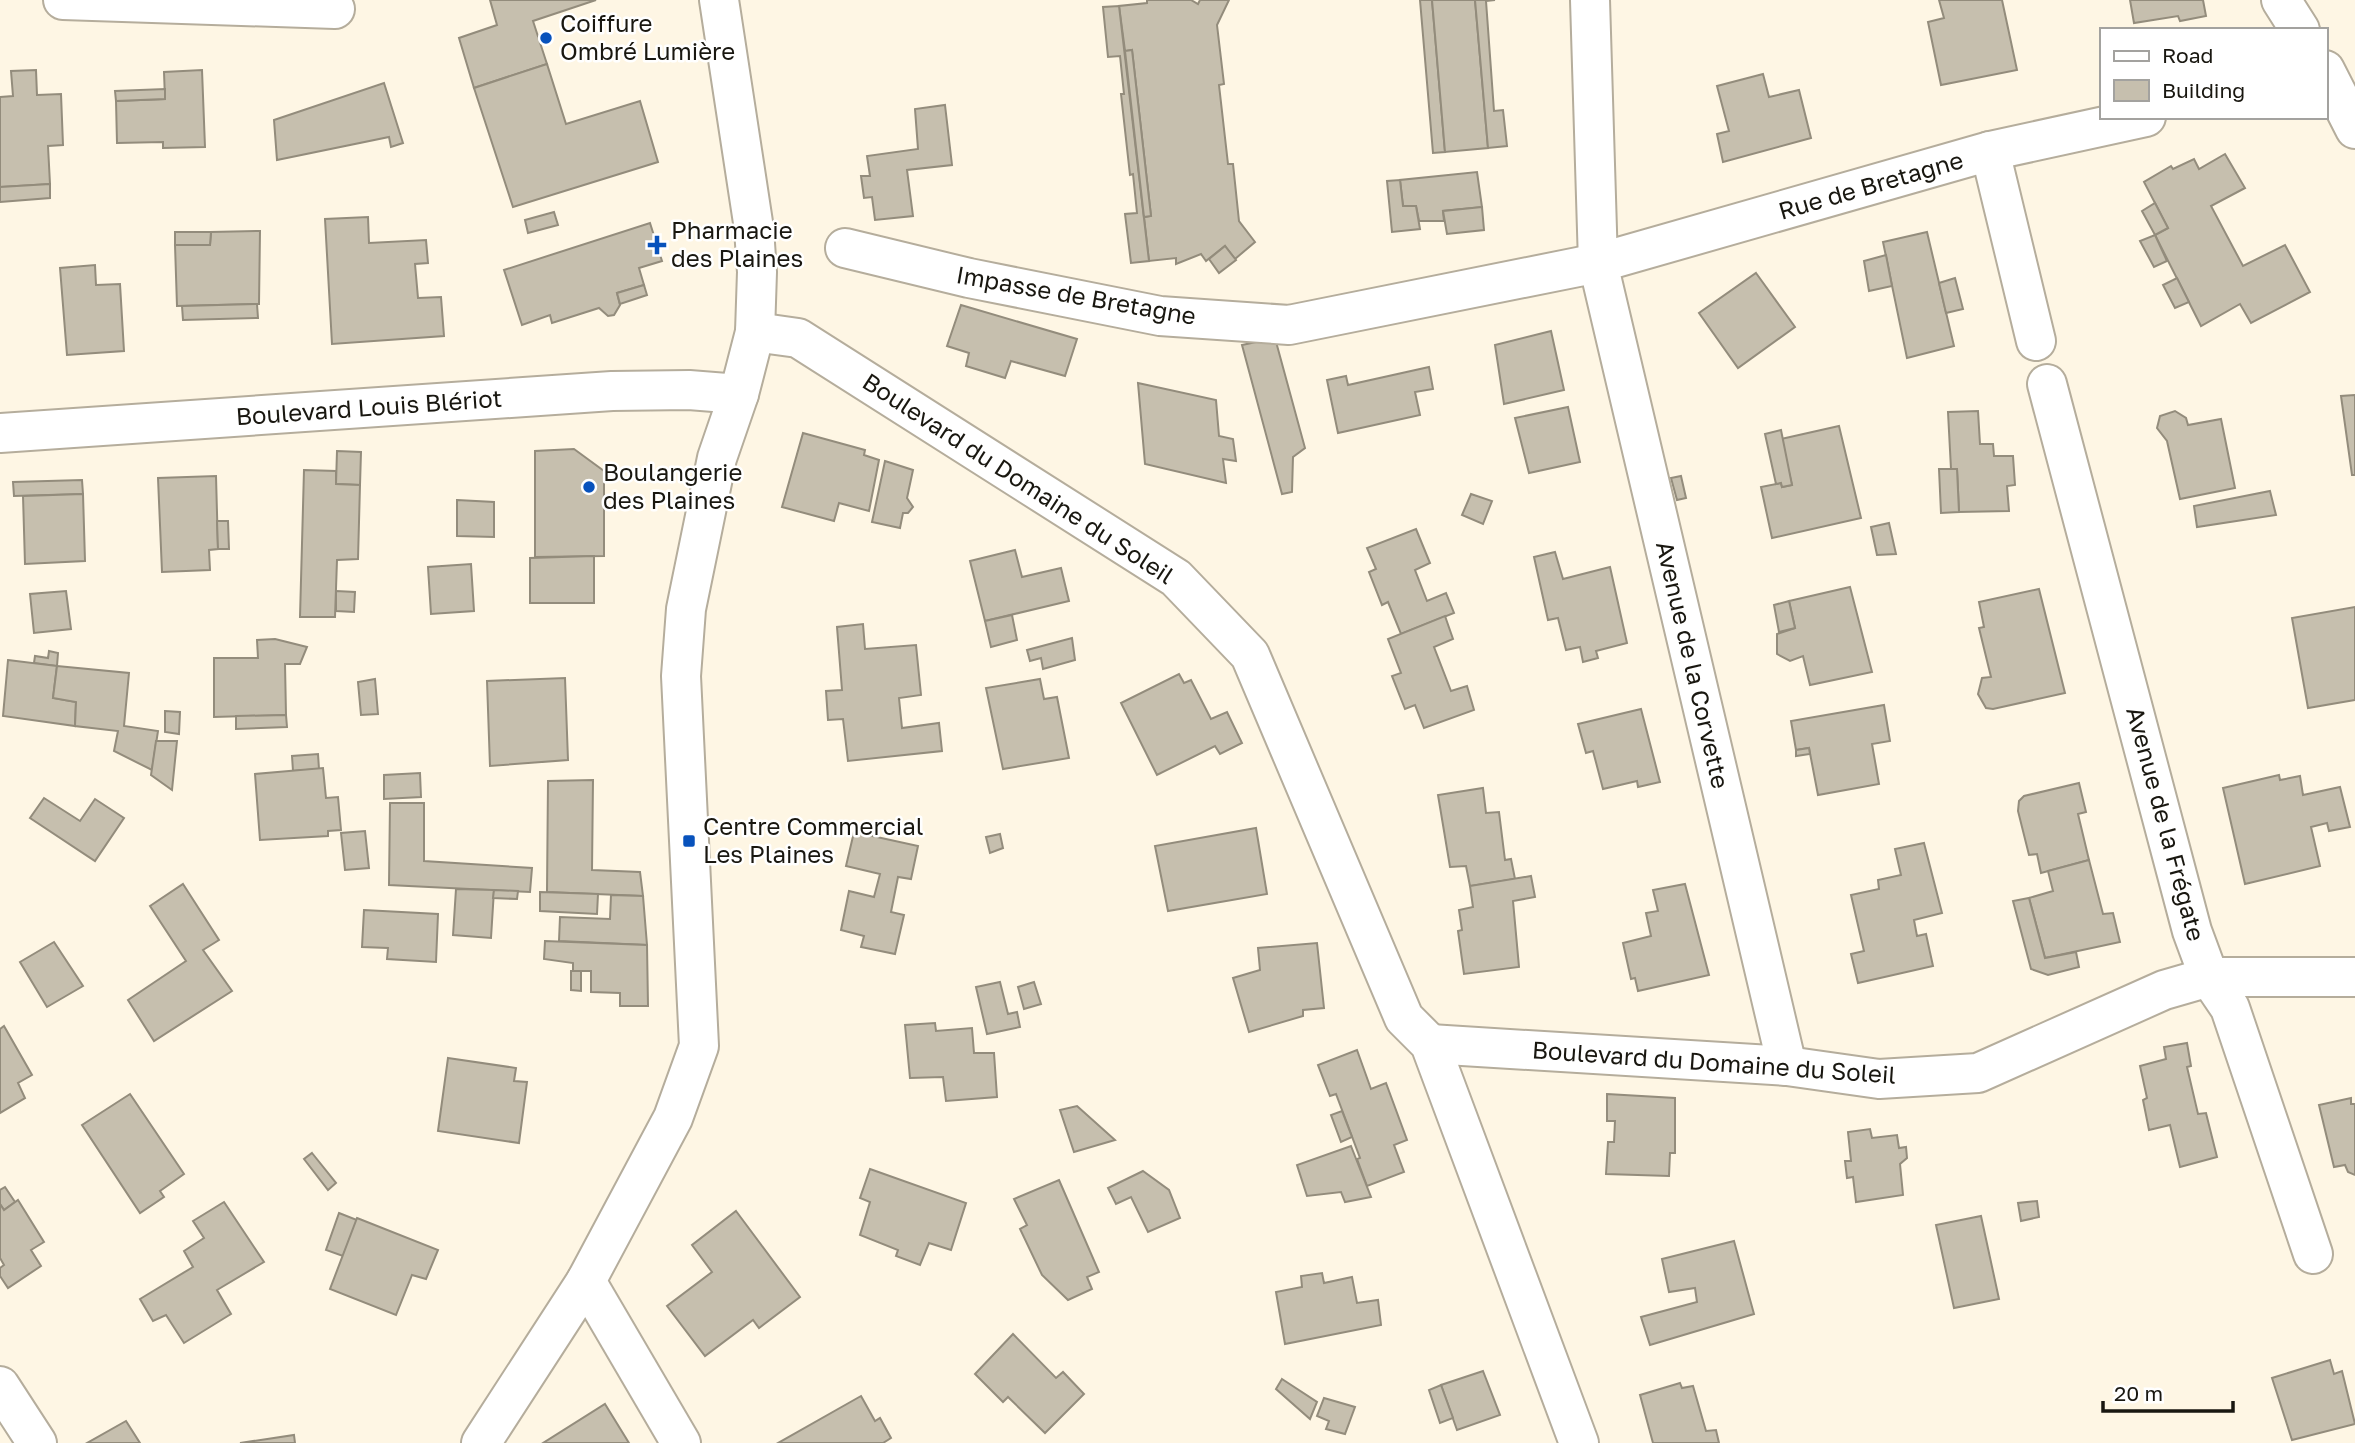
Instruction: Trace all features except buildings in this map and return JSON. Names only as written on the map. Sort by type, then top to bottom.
[{"type":"street","points":[[63,0],[335,9]]},
{"type":"street","points":[[481,1443],[586,1281],[673,1118],[699,1046],[681,676],[686,609],[714,470],[739,394],[755,332],[754,229],[719,0]]},
{"type":"street","name":"Avenue de la Corvette","points":[[1590,0],[1598,264],[1787,1066]]},
{"type":"street","points":[[2281,0],[2299,28]]},
{"type":"street","points":[[2327,74],[2355,129]]},
{"type":"street","name":"Rue de Bretagne","points":[[1598,264],[1990,151],[2137,119]]},
{"type":"street","points":[[1990,151],[2036,341]]},
{"type":"street","name":"Impasse de Bretagne","points":[[845,248],[969,278],[1160,316],[1289,325],[1598,264]]},
{"type":"street","name":"Boulevard du Domaine du Soleil","points":[[755,332],[798,338],[1176,578],[1250,655],[1404,1018],[1430,1044],[1579,1443]]},
{"type":"street","name":"Avenue de la Frégate","points":[[2048,384],[2192,931],[2209,977],[2230,1008],[2313,1254]]},
{"type":"street","name":"Boulevard Louis Blériot","points":[[0,433],[612,391],[690,390],[739,394]]},
{"type":"street","name":"Boulevard du Domaine du Soleil","points":[[1430,1044],[1787,1066],[1879,1079],[1978,1073],[2164,990],[2209,977],[2355,977]]},
{"type":"street","points":[[586,1281],[681,1443]]},
{"type":"street","points":[[0,1386],[37,1443]]},
{"type":"place","name":"Coiffure Ombré Lumière","points":[[546,38]]},
{"type":"place","name":"Pharmacie des Plaines","points":[[657,245]]},
{"type":"place","name":"Boulangerie des Plaines","points":[[589,487]]},
{"type":"place","name":"Centre Commercial Les Plaines","points":[[689,841]]}]
